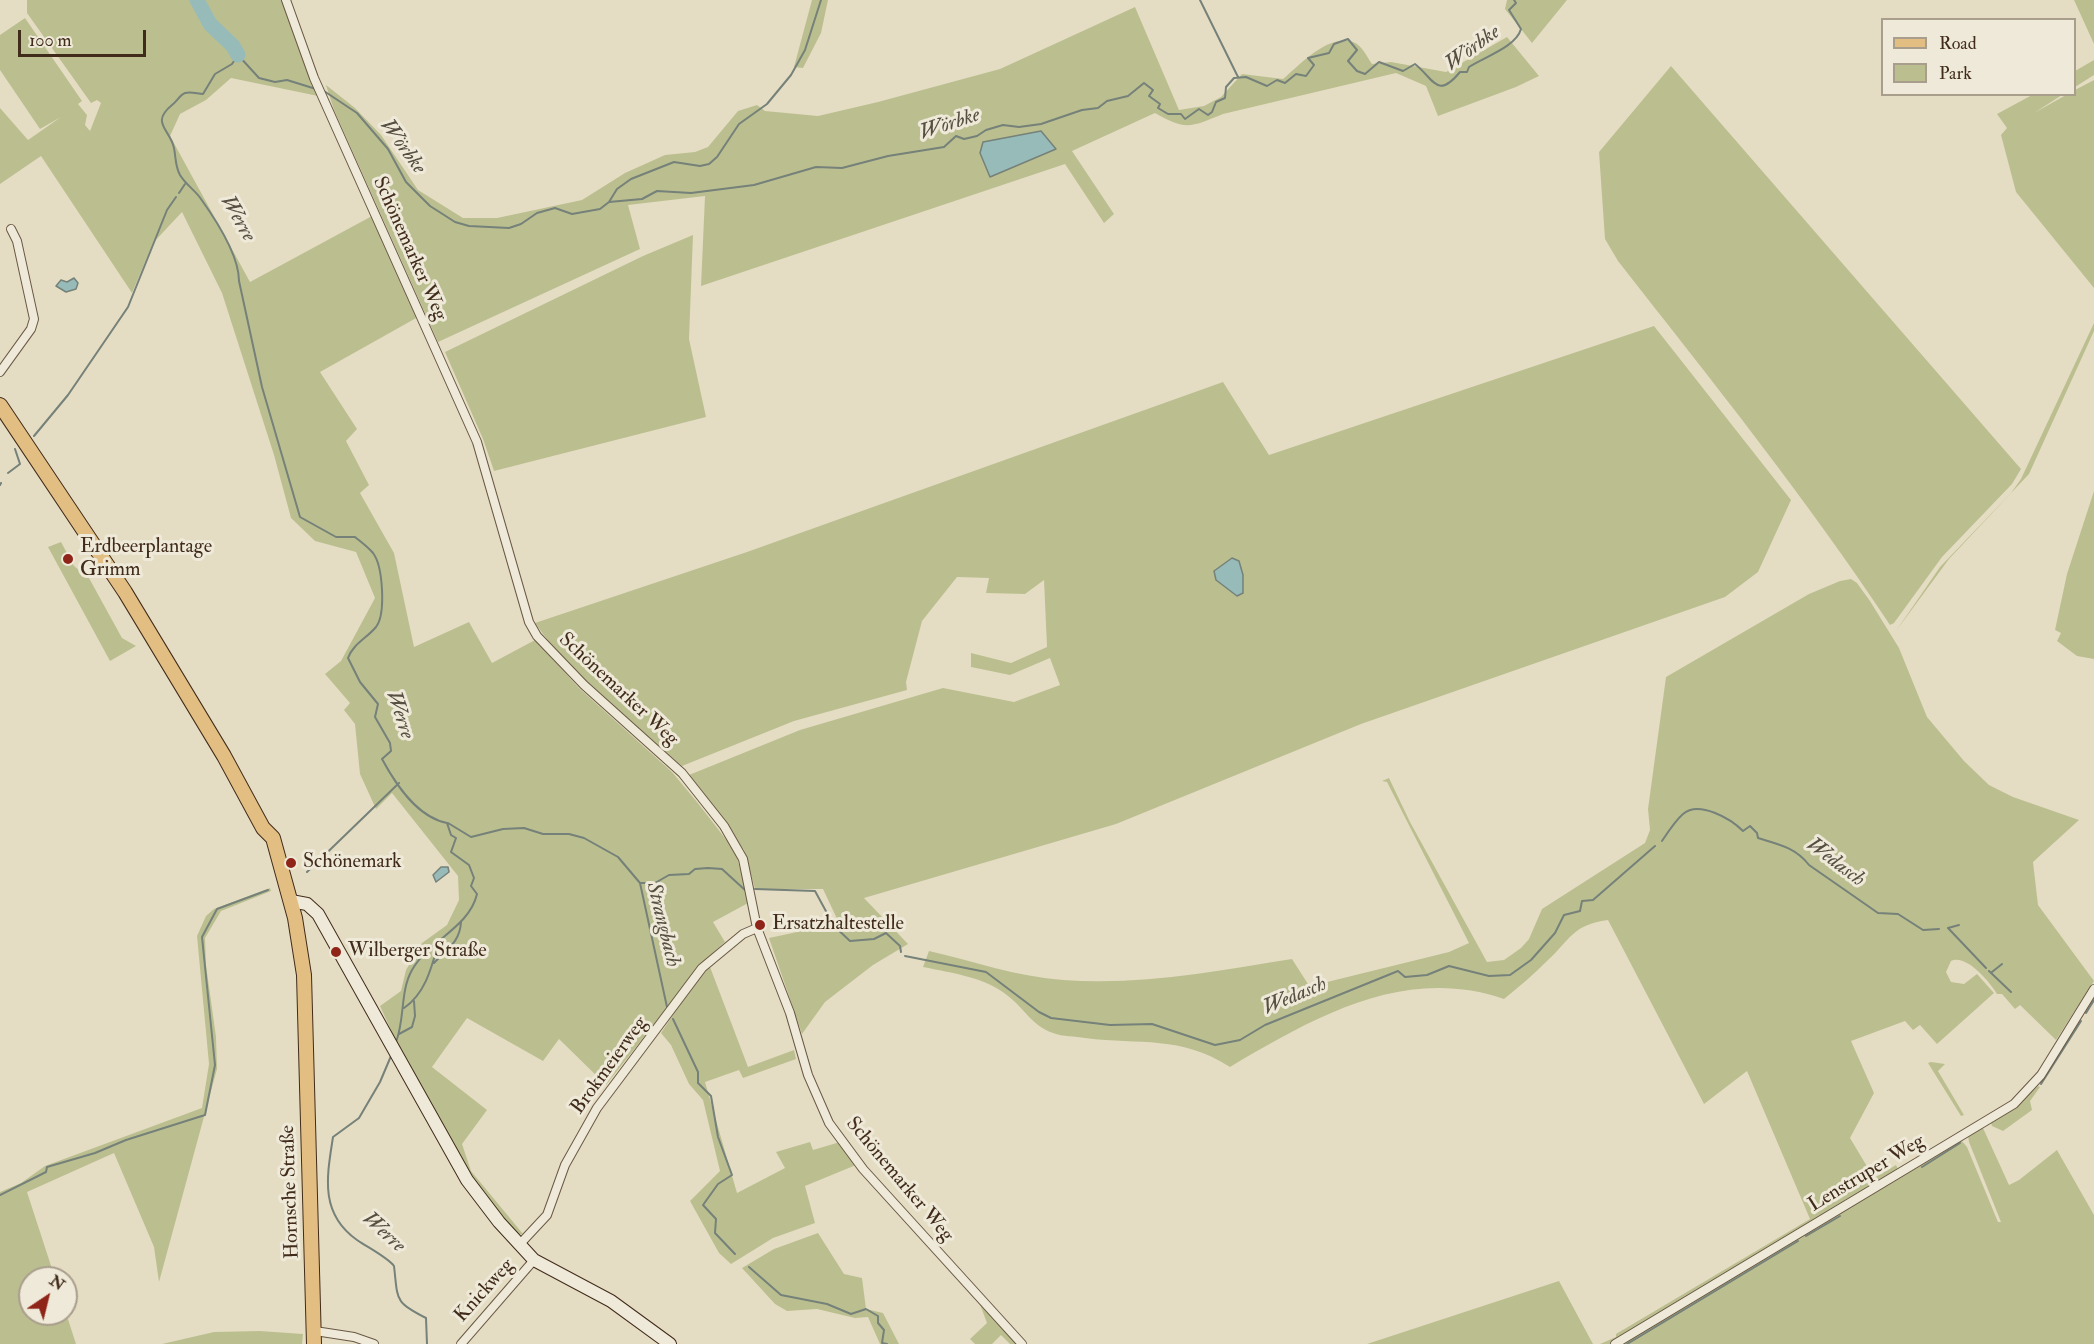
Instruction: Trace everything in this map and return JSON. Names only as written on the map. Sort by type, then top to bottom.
[{"type":"main road","points":[[0,405],[104,561],[224,756],[263,828],[275,842],[277,858],[291,901]]},
{"type":"main road","name":"Hornsche Straße","points":[[291,901],[304,975],[315,1337]]},
{"type":"street","name":"Schönemarker Weg","points":[[286,0],[317,85],[477,442],[529,622],[537,636],[584,684],[682,773],[724,826],[742,859],[757,928],[790,1013],[808,1075],[829,1123],[864,1169],[1022,1344]]},
{"type":"street","points":[[0,372],[31,329],[34,319],[17,241],[11,229]]},
{"type":"street","points":[[291,901],[307,904],[318,914],[467,1180],[519,1245],[534,1260],[611,1301],[670,1344]]},
{"type":"street","name":"Brokmeierweg","points":[[519,1245],[547,1215],[565,1165],[597,1108],[702,968],[743,934],[757,928]]},
{"type":"street","name":"Lenstruper Weg","points":[[1615,1344],[2014,1104],[2027,1093],[2041,1075],[2094,989]]},
{"type":"street","name":"Knickweg","points":[[461,1344],[534,1260]]},
{"type":"street","points":[[315,1337],[354,1336],[374,1344]]},
{"type":"green space","points":[[27,0],[282,0],[318,96],[231,78],[206,100],[180,114],[170,136],[250,282],[372,216],[418,317],[320,372],[357,429],[346,441],[369,485],[360,493],[394,553],[414,647],[469,622],[492,663],[535,640],[579,688],[672,772],[735,851],[750,902],[713,922],[725,942],[703,962],[606,1085],[559,1039],[543,1061],[467,1018],[432,1067],[487,1110],[462,1144],[471,1171],[523,1234],[516,1235],[477,1185],[400,1050],[380,1006],[401,991],[406,970],[422,943],[447,925],[459,900],[458,876],[392,793],[376,809],[360,774],[355,724],[344,710],[350,703],[325,674],[341,661],[375,598],[356,552],[315,541],[291,518],[274,455],[222,293],[182,212],[153,243],[132,293],[41,156],[0,184],[0,108],[28,140],[61,117],[40,129],[0,70],[0,35],[25,18],[82,101],[78,104],[87,115],[85,125],[90,131],[101,103],[97,100],[91,103],[27,13]]},
{"type":"green space","points":[[812,0],[828,0],[821,33],[803,68],[794,67]]},
{"type":"green space","points":[[1507,0],[1567,0],[1532,43],[1505,9]]},
{"type":"green space","points":[[2074,0],[2094,0],[2094,44]]},
{"type":"green space","points":[[1135,7],[1179,110],[1204,106],[1221,97],[1242,74],[1283,79],[1324,46],[1343,41],[1353,42],[1359,46],[1372,64],[1391,62],[1446,72],[1507,37],[1539,76],[1438,116],[1426,86],[1396,73],[1223,114],[1196,124],[1174,123],[1155,113],[1072,151],[1114,214],[1104,223],[1065,164],[701,286],[705,196],[628,205],[640,249],[438,342],[334,110],[326,85],[355,108],[381,135],[418,190],[463,218],[497,218],[582,200],[625,173],[665,155],[695,152],[708,147],[738,111],[757,105],[765,111],[818,116],[878,102],[1000,69]]},
{"type":"green space","points":[[2094,60],[2094,75],[2076,86],[2076,70]]},
{"type":"green space","points":[[1671,66],[2021,469],[2012,484],[1942,557],[1894,623],[1890,625],[1792,486],[1618,261],[1605,239],[1599,152]]},
{"type":"green space","points":[[2094,80],[2094,288],[2016,192],[2001,135],[2007,128],[1997,114],[2030,96],[2060,96],[2034,113],[2064,96],[2076,96],[2076,89]]},
{"type":"green space","points":[[693,235],[689,339],[706,417],[494,471],[483,439],[445,352],[643,256]]},
{"type":"green space","points":[[2094,323],[2094,331],[2029,474],[1949,559],[1896,631],[1940,567],[2011,493],[2021,479]]},
{"type":"green space","points":[[1654,326],[1791,500],[1758,572],[1725,597],[1361,724],[1116,824],[864,898],[908,944],[873,965],[825,1002],[802,1034],[769,938],[839,923],[823,889],[755,889],[744,850],[689,775],[800,730],[943,688],[1014,702],[1060,685],[1050,658],[1010,675],[971,667],[971,653],[1011,663],[1047,647],[1044,580],[1025,594],[986,593],[989,578],[957,577],[922,621],[906,682],[907,690],[794,721],[682,766],[585,681],[567,663],[535,623],[747,552],[1223,382],[1269,455]]},
{"type":"green space","points":[[2094,491],[2094,659],[2077,656],[2057,641],[2061,633],[2055,630],[2067,574]]},
{"type":"green space","points":[[61,542],[74,566],[89,578],[122,638],[136,646],[110,661],[48,547]]},
{"type":"green space","points":[[1851,579],[1857,583],[1870,601],[1899,648],[1927,717],[1964,761],[1989,785],[2013,797],[2079,820],[2033,862],[2038,905],[2094,981],[2056,1040],[2020,1005],[2015,1009],[2002,994],[1997,994],[1977,970],[1963,961],[1951,961],[1946,972],[1951,982],[1964,984],[1977,974],[1994,993],[1937,1044],[1920,1025],[1913,1030],[1905,1021],[1851,1041],[1874,1093],[1850,1138],[1874,1178],[1896,1165],[1899,1171],[1610,1344],[1600,1344],[1616,1337],[1616,1334],[1810,1219],[1747,1071],[1704,1104],[1608,920],[1579,929],[1537,971],[1504,999],[1467,990],[1431,988],[1396,992],[1328,1015],[1295,1030],[1230,1067],[1212,1057],[1177,1046],[1057,1034],[1039,1026],[1014,1001],[989,984],[923,967],[929,951],[1046,978],[1120,981],[1178,976],[1292,959],[1308,984],[1319,984],[1449,952],[1469,943],[1387,782],[1382,781],[1389,778],[1410,822],[1487,962],[1504,960],[1529,939],[1542,909],[1645,843],[1650,830],[1648,809],[1666,677],[1809,594],[1840,581]]},
{"type":"green space","points":[[270,888],[271,891],[221,911],[205,938],[206,965],[216,1037],[217,1069],[159,1282],[154,1247],[114,1153],[27,1192],[51,1266],[18,1266],[18,1326],[70,1326],[76,1344],[0,1344],[0,1192],[21,1183],[45,1166],[202,1108],[209,1064],[197,936],[206,916],[214,909]]},
{"type":"green space","points":[[710,967],[748,1067],[794,1050],[796,1059],[743,1078],[739,1070],[705,1082],[737,1193],[785,1168],[776,1152],[810,1142],[813,1150],[840,1142],[856,1165],[805,1186],[815,1223],[773,1238],[731,1264],[719,1253],[690,1201],[720,1171],[703,1100],[689,1084],[671,1045],[661,1033],[695,982]]},
{"type":"green space","points":[[1928,1063],[1945,1064],[1938,1071],[1964,1115],[1961,1116]]},
{"type":"green space","points":[[2038,1086],[2040,1087],[2030,1101],[2032,1110],[2003,1131],[1992,1126],[1991,1123],[2016,1106]]},
{"type":"green space","points":[[1983,1128],[2009,1185],[2019,1180],[2057,1150],[2094,1215],[2094,1344],[1620,1344],[1961,1140],[1967,1147],[1998,1222],[2001,1222],[1969,1142],[1968,1136]]},
{"type":"green space","points":[[818,1233],[844,1274],[862,1278],[866,1309],[883,1313],[899,1344],[880,1344],[868,1317],[855,1318],[817,1309],[787,1311],[775,1304],[742,1268],[774,1249]]},
{"type":"green space","points":[[1559,1281],[1593,1344],[1367,1344]]},
{"type":"green space","points":[[978,1299],[1019,1344],[1010,1344],[1001,1335],[992,1344],[975,1344],[970,1339],[987,1323]]},
{"type":"green space","points":[[260,1331],[303,1334],[302,1344],[162,1344],[214,1332]]},
{"type":"water","points":[[1041,131],[1056,149],[990,177],[980,153],[983,142]]},
{"type":"water","points":[[74,278],[78,283],[76,289],[66,292],[56,286],[61,280],[67,282]]},
{"type":"water","points":[[1232,558],[1239,561],[1243,575],[1243,593],[1237,596],[1216,580],[1214,571]]},
{"type":"water","points":[[441,867],[448,867],[449,872],[436,882],[433,875]]},
{"type":"waterway","name":"Werre","points":[[197,0],[210,24],[233,46],[238,55]]},
{"type":"waterway","points":[[609,202],[617,189],[631,179],[674,162],[700,166],[709,164],[717,157],[739,124],[767,104],[791,75],[805,50],[821,0]]},
{"type":"waterway","points":[[1200,0],[1238,77]]},
{"type":"waterway","name":"Wörbke","points":[[324,91],[357,113],[388,149],[406,182],[430,206],[455,222],[469,226],[509,228],[521,224],[537,213],[555,208],[572,214],[600,209],[609,202],[642,199],[657,191],[691,193],[754,185],[816,167],[842,168],[888,156],[944,147],[956,136],[964,139],[977,136],[986,130],[1003,125],[1019,127],[1041,124],[1082,110],[1098,108],[1107,101],[1128,96],[1144,83],[1153,90],[1149,96],[1160,104],[1158,108],[1168,114],[1181,114],[1185,119],[1199,109],[1208,115],[1212,112],[1216,102],[1225,98],[1226,87],[1234,78],[1246,77],[1267,86],[1277,80],[1285,83],[1296,74],[1306,76],[1314,65],[1308,58],[1329,53],[1334,44],[1348,39],[1357,50],[1348,61],[1357,71],[1365,74],[1379,62],[1403,71],[1415,64],[1436,84],[1446,85],[1460,72],[1467,72],[1469,67],[1506,46],[1518,35],[1521,29],[1509,10],[1516,3],[1514,0]]},
{"type":"waterway","name":"Werre","points":[[316,89],[287,80],[275,82],[259,78],[238,55],[232,64],[215,74],[203,94],[190,92],[182,95],[166,111],[162,122],[172,141],[180,175],[199,196],[213,217],[226,238],[235,261],[262,387],[300,517],[336,537],[355,537],[373,553],[376,559],[382,590],[379,621],[376,627],[353,649],[348,658],[360,682],[378,704],[375,717],[390,743],[391,751],[382,759],[401,789],[417,807],[436,820],[447,823],[451,835],[456,838],[451,852],[469,865],[474,878],[471,886],[477,894],[473,906],[457,925],[428,950],[408,978],[396,1042]]},
{"type":"waterway","points":[[179,193],[185,184]]},
{"type":"waterway","points":[[34,436],[68,395],[128,307],[167,210],[176,197]]},
{"type":"waterway","points":[[8,473],[20,464],[15,449]]},
{"type":"waterway","points":[[307,872],[399,783]]},
{"type":"waterway","name":"Wedasch","points":[[1662,841],[1683,814],[1690,810],[1706,810],[1731,821],[1743,831],[1750,826],[1757,833],[1758,838],[1792,850],[1809,865],[1878,913],[1898,914],[1923,930],[1939,929]]},
{"type":"waterway","name":"Strangbach","points":[[448,823],[471,837],[503,829],[524,828],[543,834],[569,834],[584,838],[618,857],[640,883],[667,1007]]},
{"type":"waterway","name":"Wedasch","points":[[905,956],[986,972],[1039,1012],[1051,1018],[1110,1025],[1152,1024],[1215,1045],[1240,1040],[1265,1025],[1398,971],[1405,977],[1427,975],[1449,966],[1489,976],[1510,975],[1531,960],[1555,933],[1564,915],[1580,911],[1582,901],[1593,900],[1655,846]]},
{"type":"waterway","name":"Wedasch","points":[[640,883],[655,883],[669,875],[689,874],[695,869],[708,868],[722,869],[745,890]]},
{"type":"waterway","name":"Wedasch","points":[[755,889],[815,891],[834,926],[850,941],[874,939],[886,933],[900,946],[901,952]]},
{"type":"waterway","points":[[0,1195],[46,1172],[47,1167],[205,1115],[215,1065],[202,937],[217,909],[268,890]]},
{"type":"waterway","points":[[434,963],[455,940],[461,922]]},
{"type":"waterway","points":[[1948,928],[1959,925]]},
{"type":"waterway","points":[[1948,928],[1986,968]]},
{"type":"waterway","points":[[404,1008],[412,1002],[423,987],[439,941]]},
{"type":"waterway","points":[[1992,972],[2002,964]]},
{"type":"waterway","points":[[1989,971],[2011,992]]},
{"type":"waterway","points":[[2086,1013],[2094,1000]]},
{"type":"waterway","points":[[399,1034],[412,1027],[415,1016],[414,1001]]},
{"type":"waterway","name":"Strangbach","points":[[673,1019],[698,1072],[698,1083],[711,1096],[718,1137],[732,1175],[718,1184],[703,1205],[716,1219],[715,1233],[735,1254]]},
{"type":"waterway","points":[[2041,1084],[2081,1021]]},
{"type":"waterway","name":"Werre","points":[[391,1056],[380,1082],[359,1118],[333,1137],[328,1193],[336,1218],[345,1229],[394,1266],[397,1293],[400,1299],[408,1308],[426,1318],[427,1344]]},
{"type":"waterway","points":[[1922,1167],[1960,1143]]},
{"type":"waterway","points":[[1806,1236],[1840,1216]]},
{"type":"waterway","points":[[1627,1344],[1798,1241]]},
{"type":"waterway","name":"Strangbach","points":[[749,1267],[781,1295],[827,1304],[851,1314],[866,1309],[878,1316],[878,1323],[884,1330],[882,1343],[887,1344]]},
{"type":"place","name":"Erdbeerplantage Grimm","points":[[68,559]]},
{"type":"place","name":"Schönemark","points":[[291,863]]},
{"type":"place","name":"Ersatzhaltestelle","points":[[760,925]]},
{"type":"place","name":"Wilberger Straße","points":[[336,952]]}]
